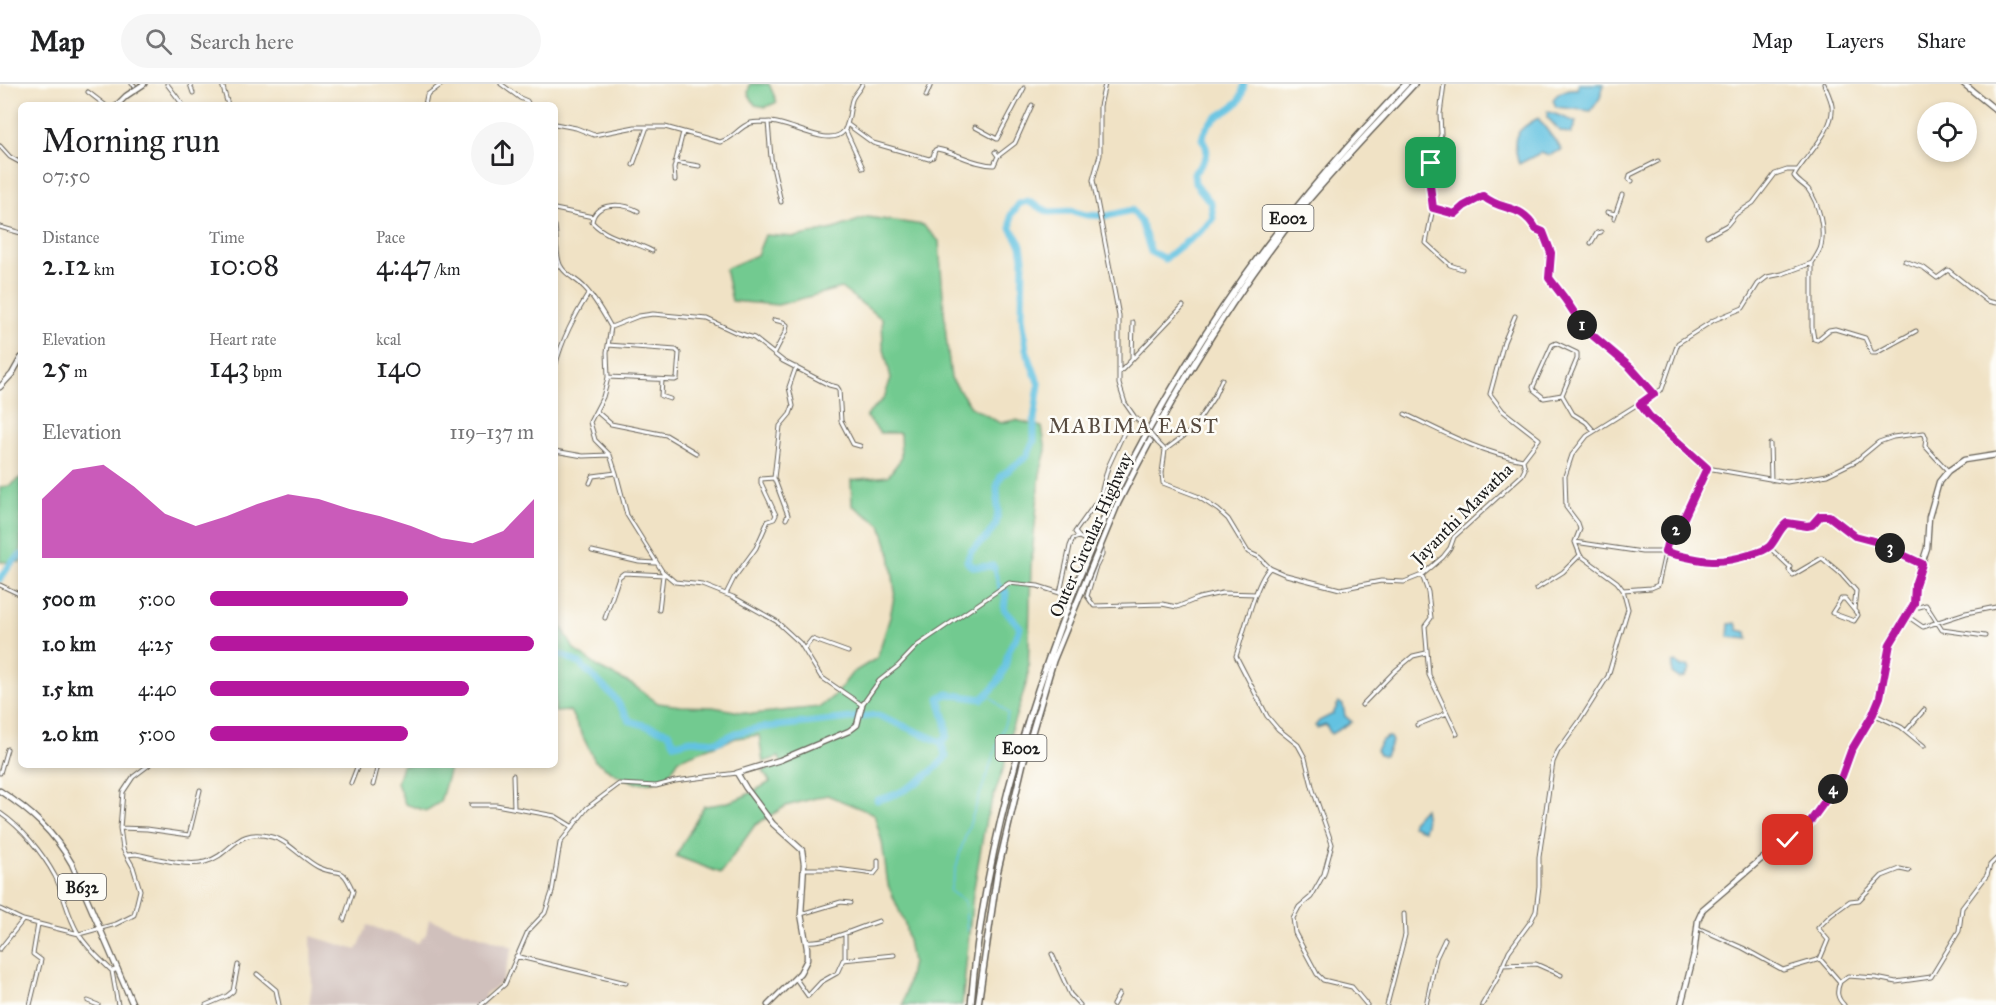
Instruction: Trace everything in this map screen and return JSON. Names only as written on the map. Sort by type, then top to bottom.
[{"type":"highway","name":"Outer Circular Highway","points":[[971,1005],[983,911],[1002,816],[1018,757],[1047,659],[1114,503],[1218,320],[1297,216],[1407,84]]},
{"type":"highway","name":"Outer Circular Highway","points":[[1371,127],[1414,84]]},
{"type":"highway","name":"Outer Circular Highway","points":[[978,1005],[997,874],[1023,763],[1053,661],[1114,503]]},
{"type":"main road","points":[[120,102],[134,85],[144,84]]},
{"type":"main road","points":[[1964,84],[1996,111]]},
{"type":"main road","points":[[0,387],[18,363]]},
{"type":"main road","points":[[1681,1005],[1694,954],[1696,928],[1701,912],[1709,902],[1813,819],[1842,776],[1851,751],[1873,714],[1880,697],[1890,644],[1914,604],[1915,585],[1927,548],[1929,517],[1936,488],[1948,471],[1968,459],[1996,455]]},
{"type":"main road","points":[[768,1005],[795,977],[807,960],[801,914],[804,869],[802,850],[774,824],[737,773],[780,760],[849,731],[857,725],[862,707]]},
{"type":"main road","name":"B632","points":[[0,791],[35,815],[59,843],[72,864],[100,927],[115,970],[133,1005]]},
{"type":"street","points":[[167,84],[181,102]]},
{"type":"street","points":[[190,84],[193,93]]},
{"type":"street","points":[[222,84],[227,102]]},
{"type":"street","points":[[426,102],[427,95],[442,84]]},
{"type":"street","points":[[501,84],[528,102]]},
{"type":"street","points":[[558,125],[594,135],[635,127],[665,127],[720,142],[728,140],[750,123],[768,122],[787,124],[805,132],[829,137],[840,134],[845,129],[853,97],[862,84]]},
{"type":"street","points":[[926,96],[932,84]]},
{"type":"street","points":[[1105,84],[1100,106],[1100,155],[1093,180],[1119,316],[1118,374],[1125,403],[1165,450],[1192,430],[1214,397],[1222,379]]},
{"type":"street","points":[[1444,84],[1440,114],[1441,134],[1429,168],[1433,208],[1426,243],[1450,265],[1462,269]]},
{"type":"street","points":[[1824,84],[1832,106],[1832,117],[1813,151],[1794,176],[1807,188],[1822,222],[1821,246],[1812,263],[1814,339],[1817,340],[1828,330],[1835,329],[1865,338],[1872,353],[1876,353],[1916,331]]},
{"type":"street","points":[[975,127],[997,139],[1023,88]]},
{"type":"street","points":[[88,92],[101,102]]},
{"type":"street","points":[[847,124],[873,143],[929,159],[933,157],[937,148],[994,165],[998,156],[1015,143],[1032,105]]},
{"type":"street","points":[[768,122],[771,158],[782,202]]},
{"type":"street","points":[[633,165],[647,127]]},
{"type":"street","points":[[845,129],[862,168]]},
{"type":"street","points":[[675,180],[673,174],[675,162],[683,132]]},
{"type":"street","points":[[0,146],[10,157],[18,161]]},
{"type":"street","points":[[995,152],[998,156]]},
{"type":"street","points":[[1632,181],[1629,180],[1630,175],[1658,161]]},
{"type":"street","points":[[675,162],[699,166]]},
{"type":"street","points":[[1707,236],[1727,225],[1736,214],[1753,203],[1775,174],[1797,170]]},
{"type":"street","points":[[1607,212],[1614,216],[1622,195]]},
{"type":"street","points":[[1433,208],[1455,214],[1464,206],[1483,196],[1491,203],[1519,211],[1529,218],[1536,229],[1543,232],[1547,238],[1551,253],[1549,278],[1585,329],[1630,367],[1654,394]]},
{"type":"street","points":[[638,211],[629,206],[615,205],[598,210],[592,222],[598,229],[614,238],[652,250]]},
{"type":"street","points":[[558,210],[593,217]]},
{"type":"street","points":[[0,227],[18,232]]},
{"type":"street","points":[[1592,243],[1597,233],[1600,232]]},
{"type":"street","points":[[558,261],[561,268],[589,292],[611,327],[608,345],[608,377],[603,397],[590,422],[595,440],[610,455],[627,515],[655,562],[665,575],[681,584],[703,585],[726,594],[776,621],[793,634],[821,677],[862,707],[879,681],[898,666],[918,645],[1009,583],[1038,586],[1060,592],[1070,546],[1073,539],[1079,537]]},
{"type":"street","points":[[1905,261],[1924,268],[1937,278],[1948,270],[1987,302],[1996,303]]},
{"type":"street","points":[[1482,1005],[1509,951],[1532,921],[1536,911],[1539,857],[1553,762],[1608,676],[1628,609],[1623,590],[1580,555],[1575,542],[1580,529],[1578,522],[1566,507],[1565,476],[1572,455],[1587,436],[1662,389],[1678,343],[1714,320],[1743,308],[1758,284],[1767,277],[1812,263]]},
{"type":"street","points":[[558,358],[567,329],[589,292]]},
{"type":"street","points":[[1118,374],[1182,306]]},
{"type":"street","points":[[611,327],[639,315],[653,314],[708,319],[754,338],[774,354],[796,367],[837,387],[841,421],[853,444],[860,446]]},
{"type":"street","points":[[1515,316],[1504,342],[1490,394],[1503,411],[1539,439],[1523,460]]},
{"type":"street","points":[[774,320],[787,325],[774,354]]},
{"type":"street","points":[[1132,360],[1133,322]]},
{"type":"street","points":[[1554,344],[1578,354],[1562,395],[1544,398],[1533,389],[1544,361],[1554,344]]},
{"type":"street","points":[[608,345],[676,350],[679,353],[677,379],[608,377]]},
{"type":"street","points":[[786,519],[788,515],[774,478],[780,426],[790,414],[793,406],[789,387],[796,367]]},
{"type":"street","points":[[662,380],[661,396],[670,399]]},
{"type":"street","points":[[1562,395],[1573,414],[1586,422],[1594,431]]},
{"type":"street","points":[[1640,404],[1649,416],[1707,468],[1787,482],[1827,475],[1856,460],[1879,442],[1893,437],[1924,433],[1926,438],[1924,446],[1948,471]]},
{"type":"street","points":[[596,411],[611,424],[666,435],[696,453]]},
{"type":"street","name":"Jayanthi Mawatha","points":[[1165,450],[1163,483],[1197,496],[1218,510],[1228,519],[1248,552],[1259,557],[1270,568],[1286,575],[1340,590],[1381,581],[1404,582],[1422,575],[1443,557],[1454,537],[1522,475],[1525,469],[1523,460],[1497,456],[1405,414]]},
{"type":"street","points":[[1135,417],[1128,424],[1108,467],[1100,497],[1075,532],[1079,537],[1102,549],[1102,555],[1087,596],[1094,606],[1162,604],[1177,607],[1199,598],[1221,593],[1256,594]]},
{"type":"street","points":[[1770,444],[1772,480]]},
{"type":"street","points":[[558,452],[583,456],[610,455]]},
{"type":"street","points":[[1623,590],[1651,588],[1658,585],[1667,544],[1682,522],[1707,468]]},
{"type":"street","points":[[590,483],[593,476],[616,473]]},
{"type":"street","points":[[726,594],[734,578],[756,548],[768,521],[774,519],[776,515],[761,479],[774,478]]},
{"type":"street","points":[[1575,542],[1642,552],[1665,552],[1719,563],[1769,547],[1781,527],[1787,523],[1812,525],[1824,515],[1837,520],[1855,536],[1885,544],[1894,551],[1922,564]]},
{"type":"street","points":[[1769,547],[1790,567],[1789,570],[1793,575],[1822,558],[1856,591],[1854,610],[1858,615],[1854,621],[1832,614],[1841,598],[1845,599],[1854,610]]},
{"type":"street","points":[[591,551],[639,562],[655,562]]},
{"type":"street","points":[[1536,589],[1563,572],[1580,555]]},
{"type":"street","points":[[1270,568],[1265,572],[1256,594],[1236,656],[1267,716],[1278,729],[1298,745],[1305,758],[1313,790],[1332,844],[1324,874],[1311,897],[1299,907],[1293,918],[1295,933],[1317,974],[1323,980],[1352,987],[1366,1005]]},
{"type":"street","points":[[605,618],[619,577],[624,573],[665,575]]},
{"type":"street","points":[[659,610],[665,575]]},
{"type":"street","points":[[1422,575],[1428,592],[1431,618],[1425,626],[1430,675],[1457,734]]},
{"type":"street","points":[[0,585],[18,594]]},
{"type":"street","points":[[1914,604],[1919,607],[1926,605],[1942,630],[1985,636]]},
{"type":"street","points":[[1907,616],[1923,627],[1966,613],[1996,608]]},
{"type":"street","points":[[804,649],[812,639],[848,652]]},
{"type":"street","points":[[1362,705],[1413,656],[1426,653]]},
{"type":"street","points":[[1906,731],[1924,710]]},
{"type":"street","points":[[1417,726],[1447,712]]},
{"type":"street","points":[[1873,714],[1906,731],[1924,746]]},
{"type":"street","points":[[0,772],[7,750]]},
{"type":"street","points":[[0,909],[23,920],[79,934],[117,924],[134,915],[140,882],[123,849],[120,828],[123,792],[133,777],[145,768]]},
{"type":"street","points":[[351,783],[357,768]]},
{"type":"street","points":[[373,785],[377,768]]},
{"type":"street","points":[[482,1005],[505,984],[528,931],[545,913],[552,892],[560,843],[587,808],[619,784],[656,786],[675,781],[737,773]]},
{"type":"street","points":[[513,775],[514,808]]},
{"type":"street","points":[[120,828],[189,835],[200,790]]},
{"type":"street","points":[[471,805],[496,805],[555,816],[573,827]]},
{"type":"street","points":[[0,813],[18,828],[44,859],[55,877],[79,934],[88,948],[115,970],[118,1005]]},
{"type":"street","points":[[127,855],[136,854],[194,863],[206,862],[240,838],[255,834],[275,838],[320,868],[346,876],[353,891],[344,920]]},
{"type":"street","points":[[1844,1005],[1839,1000],[1837,991],[1840,982],[1848,976],[1896,982],[1931,977],[1959,931],[1962,908],[1988,875],[1990,865],[1996,859]]},
{"type":"street","points":[[804,869],[837,869],[874,874],[878,869],[878,860]]},
{"type":"street","points":[[1820,959],[1828,940],[1818,928],[1831,915],[1850,901],[1859,900],[1882,876],[1900,869],[1910,871]]},
{"type":"street","points":[[801,914],[841,902],[850,903]]},
{"type":"street","points":[[1387,1005],[1405,936],[1404,914]]},
{"type":"street","points":[[0,950],[23,920]]},
{"type":"street","points":[[806,941],[819,942],[826,938],[846,935],[879,921]]},
{"type":"street","points":[[30,1005],[41,960],[33,956],[38,924]]},
{"type":"street","points":[[1696,928],[1743,948],[1783,970],[1820,959]]},
{"type":"street","points":[[795,977],[808,996],[821,982],[837,974],[845,959],[846,935]]},
{"type":"street","points":[[1426,1005],[1436,958],[1445,939]]},
{"type":"street","points":[[1052,954],[1070,994],[1080,1005]]},
{"type":"street","points":[[845,959],[894,955]]},
{"type":"street","points":[[516,956],[626,983]]},
{"type":"street","points":[[1820,959],[1840,982]]},
{"type":"street","points":[[1502,965],[1536,964],[1561,975]]},
{"type":"street","points":[[206,1005],[233,991],[238,965]]},
{"type":"street","points":[[257,974],[276,990],[279,1005]]},
{"type":"street","points":[[1113,1005],[1119,994]]},
{"type":"street","points":[[88,1001],[98,1005]]},
{"type":"shaded area","points":[[429,919],[513,947],[502,982],[485,994],[484,1005],[309,1005],[312,984],[311,936],[357,950],[368,925],[418,943],[426,934]]},
{"type":"green space","points":[[750,84],[769,84],[777,102],[766,107],[755,105],[748,93]]},
{"type":"green space","points":[[867,217],[923,225],[939,241],[951,378],[971,407],[1000,423],[1016,420],[1042,427],[1046,450],[1040,474],[1031,566],[1028,678],[1012,728],[1004,767],[986,819],[973,894],[962,1005],[903,1005],[912,962],[905,924],[888,885],[882,842],[874,814],[827,795],[786,806],[755,825],[721,873],[676,856],[704,806],[731,801],[754,791],[770,782],[763,770],[782,765],[779,757],[763,762],[759,735],[736,738],[679,759],[668,776],[653,782],[636,783],[617,775],[595,761],[570,711],[558,712],[558,609],[561,626],[574,649],[601,669],[633,685],[658,703],[713,707],[752,714],[820,707],[836,694],[852,673],[877,658],[895,592],[890,554],[881,525],[852,505],[851,480],[888,476],[901,459],[900,433],[880,433],[866,416],[884,398],[891,378],[883,345],[882,319],[841,288],[778,305],[732,301],[725,269],[757,255],[765,235],[795,237],[834,229]]},
{"type":"green space","points":[[18,479],[18,562],[0,562],[0,487],[10,486]]},
{"type":"green space","points":[[401,768],[450,768],[440,802],[426,811],[405,804],[397,783]]},
{"type":"water","points":[[1579,84],[1604,84],[1600,98],[1591,111],[1556,107],[1553,100],[1557,95],[1570,89],[1577,89]]},
{"type":"water","points":[[1547,111],[1576,122],[1571,134],[1560,131],[1547,117]]},
{"type":"water","points":[[1538,118],[1562,150],[1549,155],[1540,153],[1519,164],[1515,147],[1516,136],[1519,131]]},
{"type":"water","points":[[1736,623],[1738,630],[1747,632],[1748,639],[1728,637],[1729,624]]},
{"type":"water","points":[[1676,662],[1681,667],[1688,666],[1690,669],[1685,677],[1679,678],[1672,673],[1673,663]]},
{"type":"water","points":[[1339,702],[1343,705],[1345,716],[1352,722],[1331,734],[1326,725],[1317,728],[1315,726],[1319,721],[1333,714]]},
{"type":"water","points":[[1388,737],[1392,742],[1385,756],[1379,755],[1376,750],[1382,740]]},
{"type":"water","points":[[1424,808],[1426,824],[1424,830],[1412,826],[1412,821]]},
{"type":"waterway","points":[[994,568],[993,566],[975,567],[967,561],[971,551],[987,537],[996,524],[997,487],[1001,476],[1026,457],[1034,441],[1034,420],[1039,385],[1026,349],[1022,316],[1023,258],[1021,245],[1011,228],[1011,215],[1019,204],[1027,201],[1049,212],[1072,211],[1086,215],[1107,216],[1132,210],[1141,222],[1151,252],[1165,259],[1203,229],[1213,218],[1211,203],[1195,183],[1194,173],[1206,157],[1207,149],[1202,139],[1208,125],[1238,102],[1244,84]]},
{"type":"waterway","points":[[0,579],[18,557]]},
{"type":"waterway","points":[[994,568],[999,586]]},
{"type":"waterway","points":[[558,655],[565,656],[580,664],[614,697],[630,721],[668,732],[675,744],[691,740],[717,742],[736,733],[759,728],[878,715],[941,742],[947,736],[939,698],[947,694],[982,699],[996,685],[1006,665],[1009,650],[1020,627],[1004,609],[1006,592],[1001,589]]},
{"type":"waterway","points":[[967,931],[965,902],[950,891],[961,849],[1008,714],[988,694]]},
{"type":"waterway","points":[[877,800],[897,794],[931,772],[946,757],[941,742]]},
{"type":"district","name":"MABIMA EAST","points":[[1134,426]]},
{"type":"route","points":[[1431,163],[1429,178],[1433,208],[1455,214],[1464,206],[1483,196],[1491,203],[1519,211],[1529,218],[1536,229],[1543,232],[1551,253],[1549,278],[1585,329],[1630,367],[1654,394],[1640,404],[1649,416],[1707,468],[1665,552],[1719,563],[1730,561],[1769,547],[1781,527],[1787,523],[1812,525],[1824,515],[1837,520],[1855,536],[1885,544],[1894,551],[1922,564],[1915,585],[1914,604],[1890,644],[1878,704],[1851,751],[1836,786],[1807,826],[1788,840]]}]
